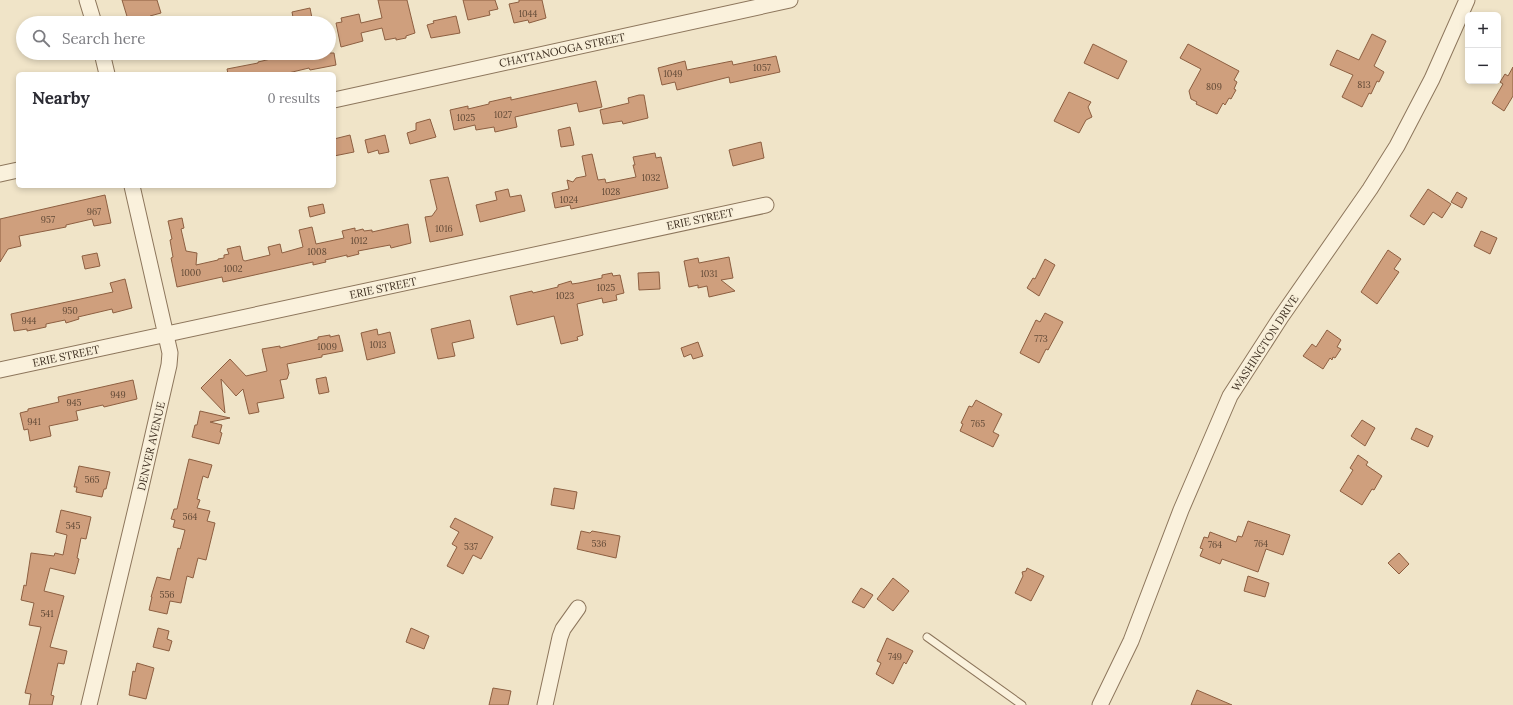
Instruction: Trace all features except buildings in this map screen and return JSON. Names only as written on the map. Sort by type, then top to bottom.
[{"type":"street","points":[[87,0],[92,16]]},
{"type":"street","name":"CHATTANOOGA STREET","points":[[336,100],[790,0]]},
{"type":"street","name":"WASHINGTON DRIVE","points":[[1100,705],[1131,642],[1181,510],[1230,396],[1281,316],[1370,189],[1397,146],[1432,80],[1467,0]]},
{"type":"street","points":[[104,60],[107,72]]},
{"type":"street","points":[[0,174],[16,170]]},
{"type":"street","name":"DENVER AVENUE","points":[[89,705],[169,365],[170,353],[167,335],[132,188]]},
{"type":"street","name":"ERIE STREET","points":[[0,370],[766,205]]},
{"type":"street","points":[[545,705],[560,637],[563,629],[578,608]]},
{"type":"lane","points":[[928,637],[1022,705]]}]
